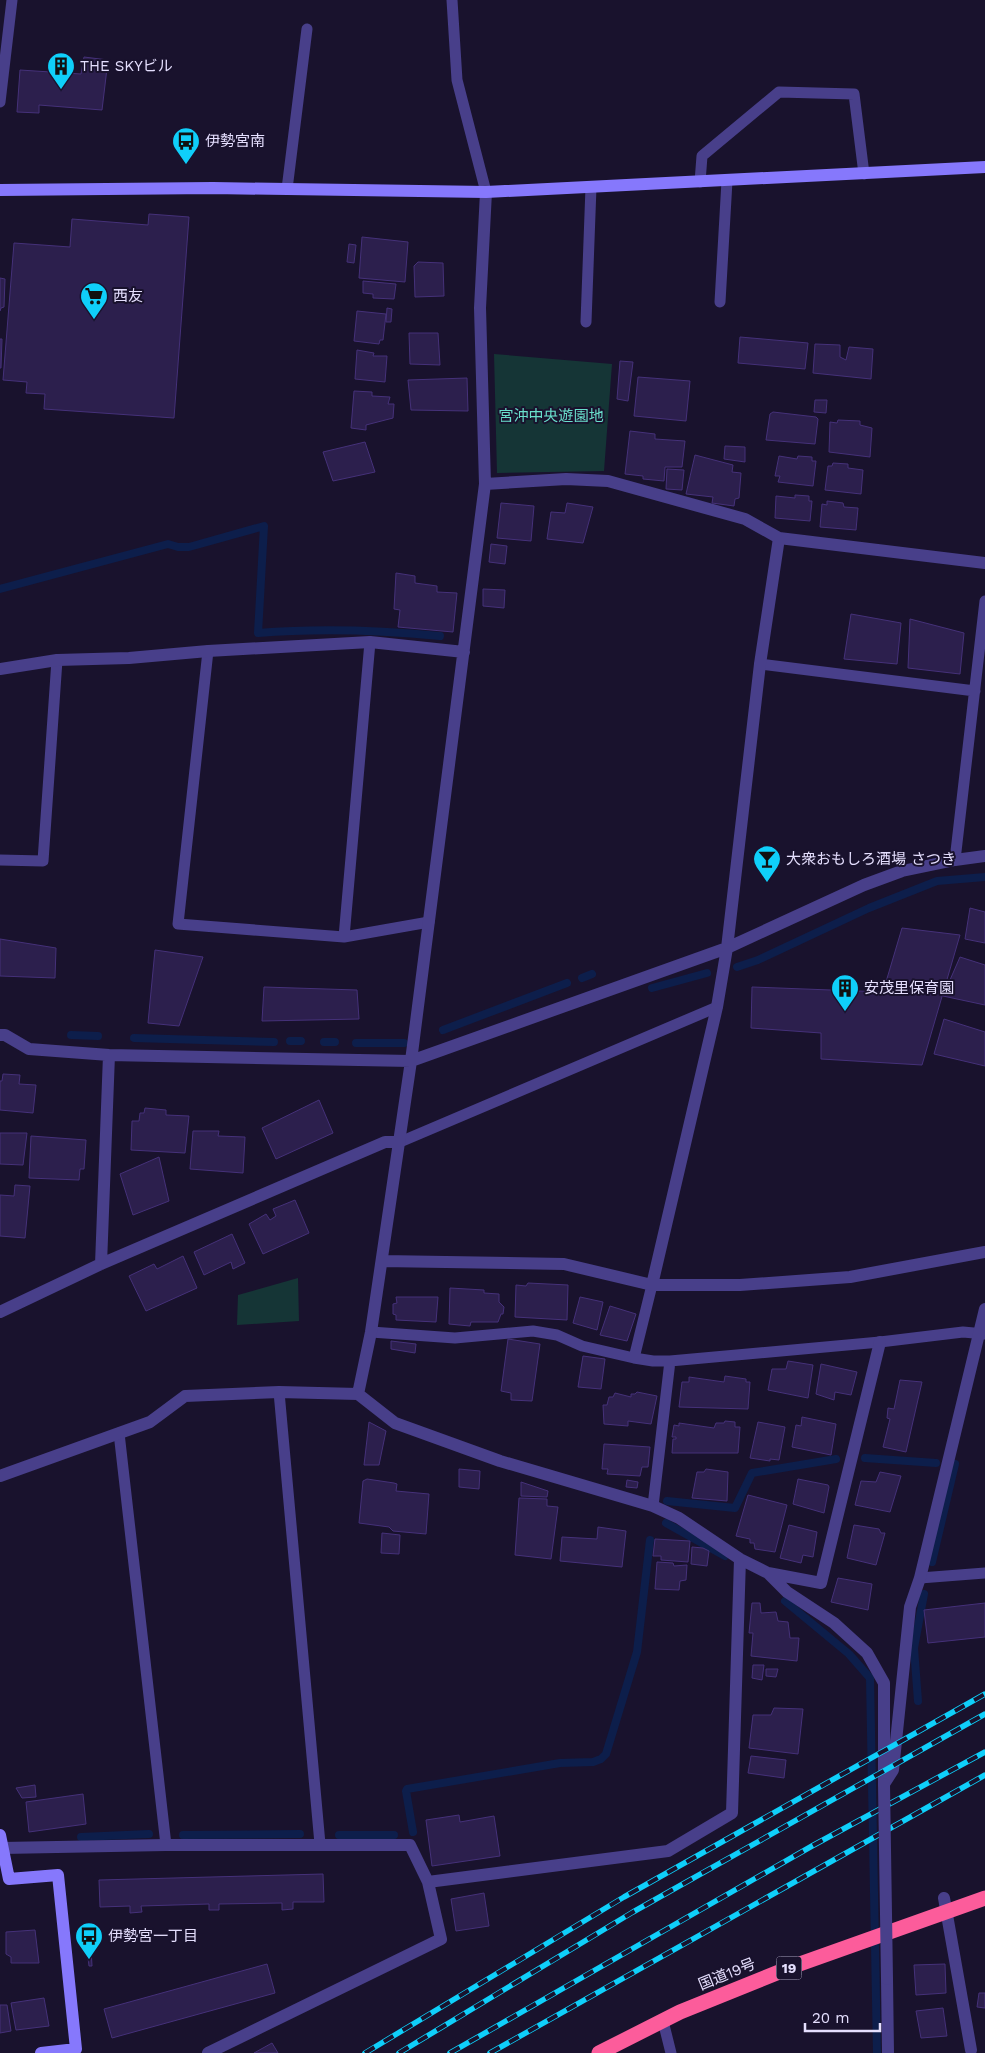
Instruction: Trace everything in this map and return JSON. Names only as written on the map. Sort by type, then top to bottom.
[{"type":"highway","name":"国道19号","points":[[599,2053],[680,2012],[945,1905],[985,1898]]},
{"type":"street","points":[[0,190],[286,189],[486,192],[985,167]]},
{"type":"street","points":[[358,1394],[371,1332],[400,1142],[485,484],[480,308],[486,192]]},
{"type":"street","points":[[485,484],[566,479],[608,481],[745,519],[779,538],[985,563]]},
{"type":"street","points":[[652,1286],[717,1007],[727,948],[760,664],[779,538]]},
{"type":"street","points":[[0,669],[57,660],[138,657],[370,642],[464,652]]},
{"type":"street","points":[[0,1035],[5,1035],[29,1049],[108,1055],[411,1061],[727,948],[864,885],[902,871],[985,856]]},
{"type":"street","points":[[101,1264],[108,1055]]},
{"type":"street","points":[[0,1312],[101,1264],[384,1142],[400,1142]]},
{"type":"street","points":[[382,1262],[564,1264],[652,1286],[740,1284],[850,1277],[985,1252]]},
{"type":"street","points":[[884,1784],[893,1770],[910,1607],[920,1578],[982,1334],[985,1309]]},
{"type":"street","points":[[0,1476],[150,1422],[185,1396],[279,1392],[358,1394],[395,1423],[500,1461],[653,1506],[679,1518],[740,1559],[768,1573],[821,1583],[880,1342]]},
{"type":"street","points":[[428,1882],[668,1851],[732,1813],[740,1559]]},
{"type":"street","points":[[768,1573],[786,1592],[834,1623],[867,1652],[884,1683],[888,2053]]},
{"type":"street","points":[[0,1835],[1,1848],[9,1879],[58,1875],[77,2051],[41,2053]]},
{"type":"street","points":[[1,1848],[166,1845],[410,1845],[428,1882],[441,1939],[208,2053]]},
{"type":"street","points":[[945,1905],[971,2050]]},
{"type":"lane","points":[[0,102],[12,0]]},
{"type":"lane","points":[[452,0],[457,80],[486,192]]},
{"type":"lane","points":[[286,189],[307,29]]},
{"type":"lane","points":[[700,182],[702,156],[779,92],[854,94],[864,174]]},
{"type":"lane","points":[[720,302],[726,181]]},
{"type":"lane","points":[[586,322],[591,187]]},
{"type":"lane","points":[[955,860],[985,601]]},
{"type":"lane","points":[[344,937],[370,642]]},
{"type":"lane","points":[[208,651],[178,924],[344,937],[429,922]]},
{"type":"lane","points":[[0,860],[43,861],[57,660]]},
{"type":"lane","points":[[760,664],[975,691]]},
{"type":"lane","points":[[400,1142],[717,1007]]},
{"type":"lane","points":[[634,1358],[652,1286]]},
{"type":"lane","points":[[371,1332],[455,1338],[533,1332],[557,1335],[582,1346],[653,1362],[880,1342],[963,1332],[982,1334]]},
{"type":"lane","points":[[653,1506],[670,1361]]},
{"type":"lane","points":[[279,1392],[320,1844]]},
{"type":"lane","points":[[119,1433],[166,1845]]},
{"type":"lane","points":[[920,1578],[985,1574]]},
{"type":"lane","points":[[663,2021],[671,2053]]},
{"type":"green space","name":"宮沖中央遊園地","points":[[494,354],[612,364],[604,471],[497,473]]},
{"type":"green space","points":[[298,1278],[299,1321],[237,1325],[238,1295]]},
{"type":"building","name":"THE SKYビル","points":[[84,57],[108,60],[102,110],[39,105],[39,113],[17,112],[20,70],[81,74]]},
{"type":"building","name":"西友","points":[[149,214],[189,217],[174,418],[44,409],[45,394],[26,393],[27,382],[3,380],[14,243],[70,247],[72,219],[148,225]]},
{"type":"building","points":[[362,237],[408,242],[405,282],[359,278]]},
{"type":"building","points":[[349,244],[356,245],[354,263],[347,262]]},
{"type":"building","points":[[418,262],[443,263],[444,296],[415,297],[414,266]]},
{"type":"building","points":[[0,278],[5,279],[4,307],[0,311]]},
{"type":"building","points":[[363,281],[396,284],[394,299],[373,298],[373,294],[363,293]]},
{"type":"building","points":[[387,308],[392,309],[391,322],[386,322]]},
{"type":"building","points":[[357,311],[386,314],[383,340],[380,340],[379,344],[354,341]]},
{"type":"building","points":[[409,333],[438,333],[440,365],[410,364]]},
{"type":"building","points":[[740,337],[808,343],[805,369],[738,363]]},
{"type":"building","points":[[0,339],[2,339],[1,368],[0,368]]},
{"type":"building","points":[[815,344],[840,345],[840,357],[846,360],[849,347],[873,349],[871,379],[813,373]]},
{"type":"building","points":[[357,350],[374,353],[373,356],[387,356],[385,382],[355,379]]},
{"type":"building","points":[[620,361],[633,362],[628,401],[617,399]]},
{"type":"building","points":[[638,377],[690,381],[686,421],[634,416]]},
{"type":"building","points":[[467,378],[468,411],[411,410],[408,380]]},
{"type":"building","points":[[354,391],[372,392],[372,396],[390,397],[388,404],[394,404],[393,418],[366,425],[366,430],[351,428]]},
{"type":"building","points":[[815,400],[827,400],[826,413],[814,412]]},
{"type":"building","points":[[773,412],[816,417],[818,419],[815,444],[766,440],[770,414]]},
{"type":"building","points":[[838,420],[860,421],[860,425],[872,428],[870,457],[829,452],[830,422],[837,423]]},
{"type":"building","points":[[630,431],[655,434],[655,439],[685,441],[682,467],[665,467],[664,481],[643,479],[643,476],[625,474]]},
{"type":"building","points":[[365,442],[375,472],[333,481],[323,452]]},
{"type":"building","points":[[725,446],[745,447],[745,462],[724,459]]},
{"type":"building","points":[[695,455],[733,465],[732,472],[741,473],[739,498],[735,499],[734,506],[712,503],[713,497],[686,494]]},
{"type":"building","points":[[779,456],[797,459],[798,456],[812,457],[812,461],[816,461],[813,486],[778,482],[780,476],[775,476]]},
{"type":"building","points":[[833,463],[848,464],[848,468],[863,470],[861,494],[825,490],[828,466],[832,466]]},
{"type":"building","points":[[667,469],[684,470],[682,490],[666,489]]},
{"type":"building","points":[[795,495],[809,496],[809,501],[812,501],[810,521],[775,518],[776,496],[795,498]]},
{"type":"building","points":[[827,501],[843,503],[844,507],[858,508],[856,530],[820,527],[822,504],[827,505]]},
{"type":"building","points":[[501,503],[534,506],[531,541],[497,538]]},
{"type":"building","points":[[567,503],[593,507],[583,543],[547,539],[551,512],[565,513]]},
{"type":"building","points":[[491,544],[507,546],[505,564],[489,562]]},
{"type":"building","points":[[396,573],[415,576],[415,583],[437,586],[437,592],[457,593],[453,632],[398,627],[400,610],[394,609]]},
{"type":"building","points":[[483,589],[505,590],[504,608],[483,606]]},
{"type":"building","points":[[851,614],[901,623],[897,664],[844,659]]},
{"type":"building","points":[[910,619],[964,633],[960,674],[908,668]]},
{"type":"building","points":[[970,908],[985,912],[985,943],[965,939]]},
{"type":"building","name":"安茂里保育園","points":[[902,928],[960,935],[922,1065],[821,1059],[821,1033],[751,1028],[752,987],[883,992]]},
{"type":"building","points":[[0,939],[56,948],[55,978],[0,976]]},
{"type":"building","points":[[155,950],[203,957],[179,1026],[148,1023]]},
{"type":"building","points":[[960,957],[985,965],[985,1005],[943,996]]},
{"type":"building","points":[[264,987],[357,990],[359,1019],[262,1021]]},
{"type":"building","points":[[944,1019],[985,1032],[985,1066],[934,1054]]},
{"type":"building","points":[[3,1074],[20,1075],[19,1084],[36,1085],[33,1113],[0,1110],[0,1081],[2,1081]]},
{"type":"building","points":[[319,1100],[333,1133],[276,1159],[262,1128]]},
{"type":"building","points":[[145,1108],[166,1110],[166,1115],[189,1116],[185,1153],[131,1150],[132,1121],[139,1121],[140,1113],[144,1113]]},
{"type":"building","points":[[193,1131],[219,1131],[218,1136],[245,1137],[243,1173],[190,1169]]},
{"type":"building","points":[[0,1133],[27,1133],[23,1165],[0,1164]]},
{"type":"building","points":[[31,1136],[86,1140],[84,1169],[80,1169],[79,1180],[29,1178]]},
{"type":"building","points":[[159,1157],[169,1201],[133,1215],[120,1174]]},
{"type":"building","points":[[15,1185],[30,1186],[25,1238],[0,1236],[0,1195],[14,1196]]},
{"type":"building","points":[[295,1200],[309,1233],[263,1254],[249,1224],[266,1214],[270,1220],[276,1216],[273,1209]]},
{"type":"building","points":[[232,1234],[245,1263],[233,1269],[231,1262],[204,1275],[194,1252]]},
{"type":"building","points":[[183,1256],[197,1288],[146,1311],[129,1276],[154,1264],[157,1269]]},
{"type":"building","points":[[528,1283],[568,1285],[567,1320],[515,1317],[516,1285],[526,1286]]},
{"type":"building","points":[[450,1288],[484,1290],[484,1293],[499,1294],[499,1302],[504,1307],[503,1314],[501,1314],[498,1322],[471,1322],[470,1326],[449,1324]]},
{"type":"building","points":[[396,1297],[438,1297],[436,1322],[396,1320],[396,1315],[393,1314],[393,1304],[397,1303]]},
{"type":"building","points":[[580,1297],[603,1302],[597,1330],[573,1323]]},
{"type":"building","points":[[610,1306],[636,1314],[627,1341],[600,1335]]},
{"type":"building","points":[[508,1339],[540,1344],[532,1401],[511,1400],[511,1393],[501,1391]]},
{"type":"building","points":[[391,1341],[416,1344],[415,1353],[391,1349]]},
{"type":"building","points":[[583,1356],[605,1359],[601,1389],[578,1387]]},
{"type":"building","points":[[788,1361],[813,1365],[808,1398],[768,1390],[772,1369],[786,1369]]},
{"type":"building","points":[[821,1364],[857,1372],[851,1395],[835,1392],[834,1400],[816,1394]]},
{"type":"building","points":[[725,1376],[746,1379],[746,1382],[750,1382],[748,1409],[679,1407],[682,1382],[689,1382],[689,1377],[724,1382]]},
{"type":"building","points":[[900,1380],[922,1382],[906,1452],[883,1447],[890,1419],[887,1418],[888,1408],[894,1409]]},
{"type":"building","points":[[637,1392],[657,1396],[651,1424],[628,1421],[628,1426],[604,1424],[603,1405],[607,1405],[609,1397],[613,1397],[615,1393],[631,1397],[631,1394]]},
{"type":"building","points":[[802,1417],[836,1424],[831,1455],[792,1447],[796,1425],[801,1426]]},
{"type":"building","points":[[725,1421],[735,1422],[735,1427],[740,1427],[738,1453],[672,1453],[673,1439],[676,1439],[676,1437],[672,1437],[674,1425],[679,1426],[679,1423],[714,1428],[716,1423],[724,1423]]},
{"type":"building","points":[[369,1422],[386,1431],[379,1465],[364,1465]]},
{"type":"building","points":[[758,1422],[785,1427],[779,1460],[770,1459],[770,1461],[750,1458]]},
{"type":"building","points":[[604,1444],[650,1447],[648,1467],[642,1467],[640,1476],[607,1474],[608,1469],[602,1469]]},
{"type":"building","points":[[459,1469],[480,1471],[479,1489],[459,1487]]},
{"type":"building","points":[[706,1469],[728,1472],[727,1501],[692,1498],[697,1472],[704,1472]]},
{"type":"building","points":[[880,1472],[901,1476],[890,1512],[855,1505],[861,1481],[876,1482]]},
{"type":"building","points":[[367,1479],[397,1484],[396,1491],[429,1494],[426,1534],[393,1531],[389,1527],[359,1523],[363,1481]]},
{"type":"building","points":[[798,1479],[828,1485],[824,1513],[793,1504]]},
{"type":"building","points":[[627,1480],[638,1482],[637,1488],[626,1487]]},
{"type":"building","points":[[521,1482],[548,1491],[547,1497],[521,1496]]},
{"type":"building","points":[[748,1495],[787,1505],[775,1552],[755,1549],[754,1543],[750,1543],[750,1539],[736,1536]]},
{"type":"building","points":[[519,1498],[547,1499],[547,1506],[558,1507],[551,1559],[515,1555]]},
{"type":"building","points":[[789,1525],[817,1532],[813,1557],[803,1555],[801,1563],[780,1558]]},
{"type":"building","points":[[854,1525],[879,1529],[881,1533],[885,1533],[876,1565],[847,1558]]},
{"type":"building","points":[[598,1527],[626,1531],[622,1567],[560,1561],[562,1537],[597,1539]]},
{"type":"building","points":[[382,1533],[400,1535],[399,1554],[381,1553]]},
{"type":"building","points":[[655,1539],[690,1541],[688,1562],[661,1560],[661,1556],[653,1556]]},
{"type":"building","points":[[692,1547],[703,1548],[709,1551],[707,1566],[691,1564]]},
{"type":"building","points":[[657,1562],[673,1563],[674,1566],[687,1565],[686,1580],[680,1581],[679,1590],[655,1589]]},
{"type":"building","points":[[838,1578],[872,1584],[868,1610],[831,1602]]},
{"type":"building","points":[[752,1603],[760,1603],[761,1613],[776,1612],[778,1621],[788,1622],[790,1638],[799,1638],[797,1661],[751,1656],[753,1633],[749,1633]]},
{"type":"building","points":[[985,1603],[985,1637],[928,1643],[924,1610]]},
{"type":"building","points":[[753,1665],[764,1665],[762,1680],[752,1678]]},
{"type":"building","points":[[766,1669],[778,1669],[776,1677],[766,1676]]},
{"type":"building","points":[[774,1708],[803,1709],[798,1754],[749,1748],[753,1715],[771,1715]]},
{"type":"building","points":[[751,1756],[786,1760],[784,1778],[748,1773]]},
{"type":"building","points":[[35,1785],[36,1797],[22,1798],[16,1788]]},
{"type":"building","points":[[83,1794],[86,1824],[29,1832],[26,1802]]},
{"type":"building","points":[[459,1815],[460,1822],[494,1816],[500,1856],[432,1866],[426,1820]]},
{"type":"building","points":[[323,1874],[324,1902],[293,1902],[293,1909],[282,1910],[282,1903],[219,1904],[219,1910],[209,1910],[209,1904],[141,1906],[142,1912],[130,1913],[130,1906],[100,1907],[99,1880]]},
{"type":"building","points":[[484,1893],[489,1926],[456,1931],[451,1899]]},
{"type":"building","points":[[35,1930],[39,1963],[11,1963],[11,1957],[6,1954],[6,1932]]},
{"type":"building","points":[[87,1949],[91,1949],[92,1966],[89,1966]]},
{"type":"building","points":[[267,1964],[275,1993],[112,2038],[104,2009]]},
{"type":"building","points":[[945,1964],[946,1993],[916,1995],[914,1965]]},
{"type":"building","points":[[979,1993],[985,1993],[985,2008],[977,2007]]},
{"type":"building","points":[[44,1998],[49,2026],[16,2030],[11,2003]]},
{"type":"building","points":[[0,2005],[7,2005],[11,2031],[0,2033]]},
{"type":"building","points":[[943,2008],[947,2036],[921,2038],[916,2011]]},
{"type":"building","points":[[272,2043],[278,2053],[254,2053]]},
{"type":"waterway","points":[[0,589],[168,544],[178,547],[189,547],[264,526],[258,633],[349,630],[440,636]]},
{"type":"waterway","points":[[737,967],[758,960],[869,908],[937,881],[985,877]]},
{"type":"waterway","points":[[652,988],[707,973]]},
{"type":"waterway","points":[[582,978],[592,974]]},
{"type":"waterway","points":[[443,1030],[567,983]]},
{"type":"waterway","points":[[71,1035],[98,1036]]},
{"type":"waterway","points":[[134,1038],[274,1042]]},
{"type":"waterway","points":[[290,1041],[301,1041]]},
{"type":"waterway","points":[[324,1042],[335,1042]]},
{"type":"waterway","points":[[356,1043],[404,1043]]},
{"type":"waterway","points":[[865,1458],[936,1463]]},
{"type":"waterway","points":[[667,1501],[735,1508],[752,1473],[836,1459]]},
{"type":"waterway","points":[[932,1562],[955,1464]]},
{"type":"waterway","points":[[666,1523],[725,1556]]},
{"type":"waterway","points":[[413,1832],[407,1789],[560,1763],[593,1762],[601,1759],[606,1754],[637,1652],[650,1540]]},
{"type":"waterway","points":[[918,1701],[914,1648],[924,1594]]},
{"type":"waterway","points":[[785,1601],[849,1654],[870,1678],[877,2053]]},
{"type":"waterway","points":[[81,1837],[149,1834]]},
{"type":"waterway","points":[[183,1835],[300,1834]]},
{"type":"waterway","points":[[339,1835],[394,1835]]},
{"type":"railway","points":[[365,2053],[624,1897],[985,1694]]},
{"type":"railway","points":[[399,2053],[633,1912],[985,1714]]},
{"type":"railway","points":[[450,2053],[812,1846],[985,1752]]},
{"type":"railway","points":[[490,2053],[985,1775]]},
{"type":"place","name":"THE SKYビル","points":[[61,90]]},
{"type":"place","name":"伊勢宮南","points":[[186,165]]},
{"type":"place","name":"西友","points":[[94,320]]},
{"type":"place","name":"大衆おもしろ酒場 さつき","points":[[767,883]]},
{"type":"place","name":"安茂里保育園","points":[[845,1012]]},
{"type":"place","name":"伊勢宮一丁目","points":[[89,1960]]}]
